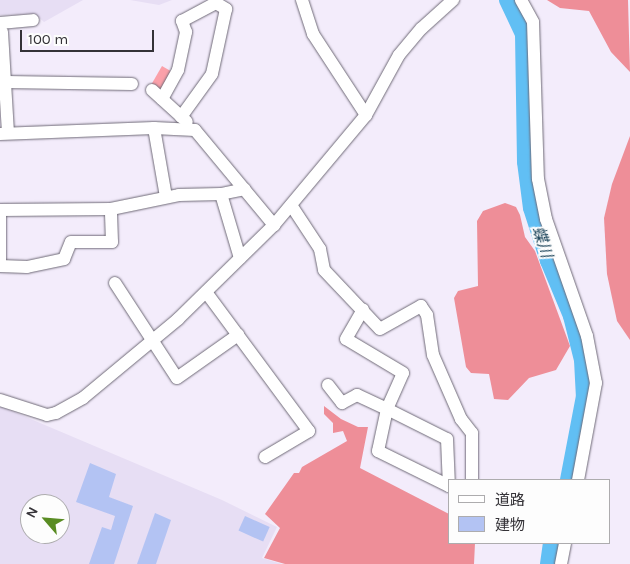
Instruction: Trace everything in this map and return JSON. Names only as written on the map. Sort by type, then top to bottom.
[{"type":"street","points":[[302,0],[313,34],[366,115]]},
{"type":"street","points":[[0,400],[47,415],[56,412],[82,398],[153,340],[206,292],[274,225],[366,115],[399,55],[422,28],[454,0]]},
{"type":"street","points":[[521,0],[533,22],[538,178],[546,219],[587,336],[596,383],[578,479]]},
{"type":"street","points":[[162,99],[178,70],[186,32],[182,20],[216,3],[226,9],[212,74],[182,117]]},
{"type":"street","points":[[33,20],[1,27],[4,74],[4,133],[154,128],[195,130]]},
{"type":"street","points":[[4,74],[132,84]]},
{"type":"street","points":[[152,90],[195,130],[274,225]]},
{"type":"street","points":[[154,128],[166,197]]},
{"type":"street","points":[[111,209],[112,242],[71,242],[64,259],[27,266],[0,266],[0,210],[111,209],[166,197],[221,194],[244,189]]},
{"type":"street","points":[[221,194],[240,258]]},
{"type":"street","points":[[291,205],[320,249],[324,270],[380,329],[421,306],[427,315],[432,355],[461,419],[472,433],[472,479]]},
{"type":"street","points":[[115,283],[177,378],[238,335]]},
{"type":"street","points":[[206,292],[309,431],[265,457]]},
{"type":"street","points":[[363,310],[346,339],[403,373],[387,409],[378,451],[448,486]]},
{"type":"street","points":[[328,385],[342,403],[357,395],[447,439],[449,479]]},
{"type":"street","points":[[560,564],[565,544]]},
{"type":"shaded area","points":[[0,0],[83,0],[44,22],[35,14],[0,15]]},
{"type":"shaded area","points":[[130,0],[172,0],[159,5]]},
{"type":"shaded area","points":[[547,0],[628,0],[630,72],[611,52],[589,11],[560,8]]},
{"type":"shaded area","points":[[162,66],[174,73],[159,91],[151,85]]},
{"type":"shaded area","points":[[630,136],[630,340],[617,321],[607,274],[604,218],[612,184]]},
{"type":"shaded area","points":[[505,203],[516,207],[520,215],[525,237],[535,251],[570,346],[556,370],[529,378],[508,400],[494,399],[489,374],[471,373],[466,367],[454,298],[458,291],[478,286],[477,221],[483,211]]},
{"type":"shaded area","points":[[0,406],[222,500],[277,527],[262,558],[282,564],[0,564]]},
{"type":"shaded area","points":[[324,406],[341,419],[358,427],[368,427],[360,468],[448,513],[448,544],[475,544],[474,564],[285,564],[264,558],[280,528],[265,514],[294,473],[299,473],[302,467],[347,441],[343,431],[333,433],[333,423],[324,414]]},
{"type":"building","points":[[90,463],[116,474],[109,497],[133,506],[114,564],[89,564],[102,527],[111,530],[115,516],[76,502]]},
{"type":"building","points":[[155,513],[171,520],[156,564],[137,564]]},
{"type":"building","points":[[245,516],[270,527],[263,542],[238,531]]},
{"type":"waterway","name":"蝶川","points":[[507,0],[523,34],[525,162],[531,208],[548,261],[571,316],[582,360],[584,396],[568,479]]},
{"type":"waterway","name":"蝶川","points":[[548,564],[551,544]]}]
